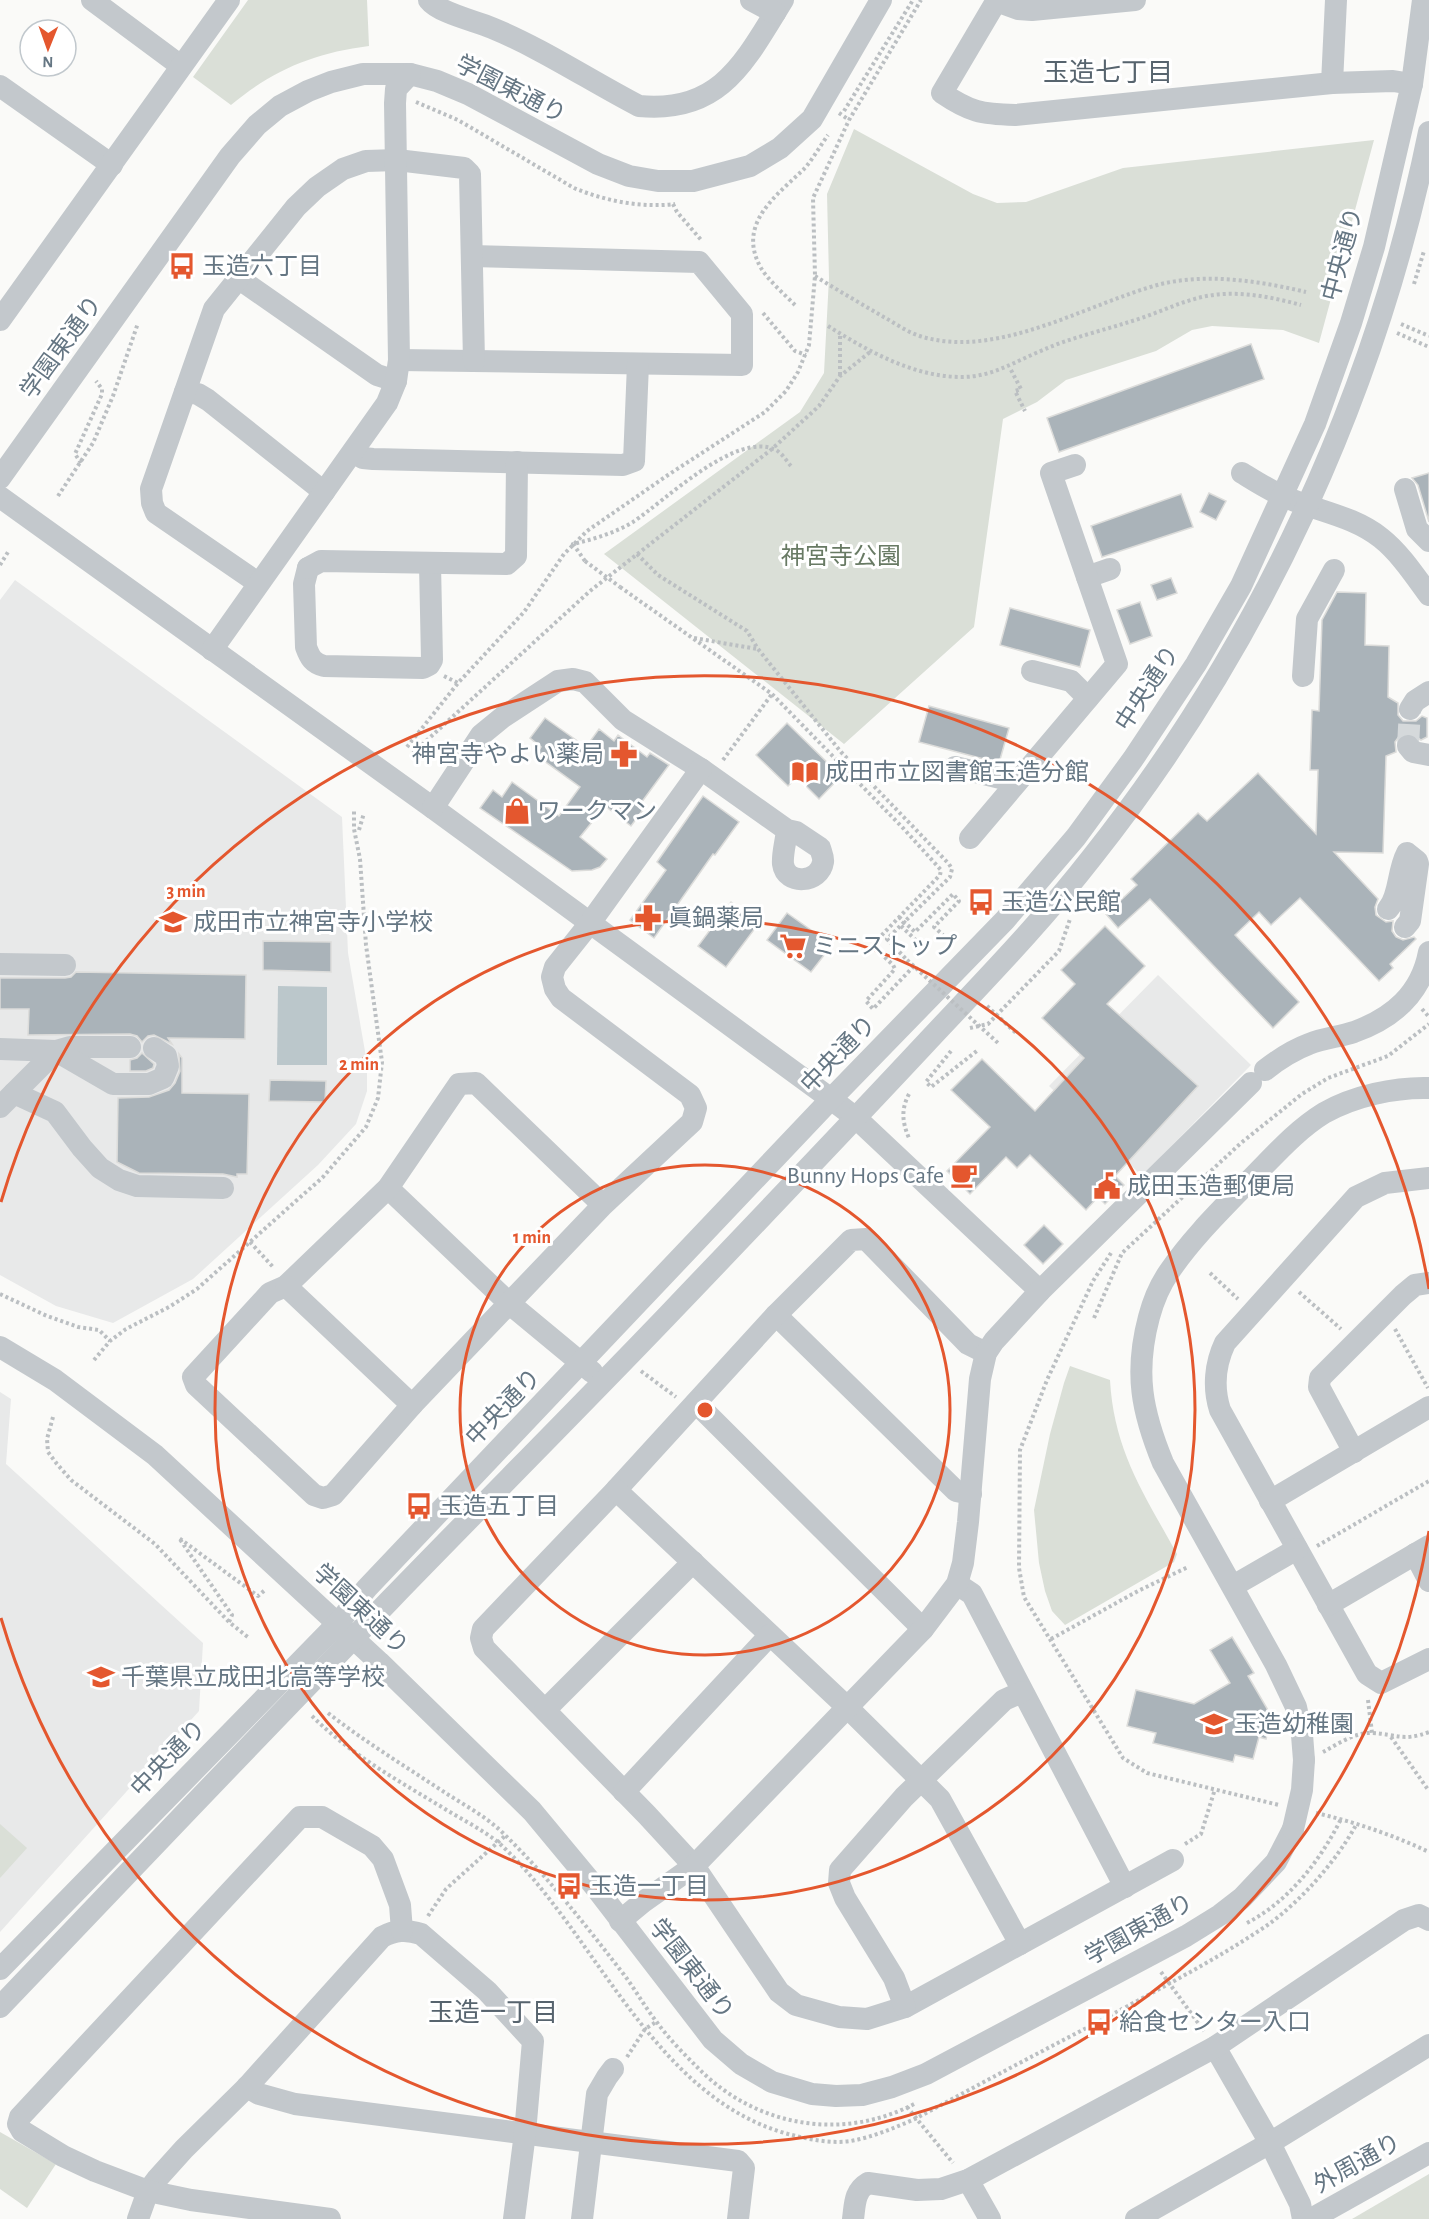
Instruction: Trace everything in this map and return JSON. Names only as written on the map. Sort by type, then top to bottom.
[{"type":"street","points":[[92,0],[181,66]]},
{"type":"street","points":[[0,320],[229,0]]},
{"type":"street","points":[[429,0],[432,4],[450,12],[520,39],[639,106],[659,108],[683,105],[703,97],[723,83],[746,60],[779,7],[752,0]]},
{"type":"street","name":"学園東通り","points":[[0,478],[230,156],[257,125],[280,106],[331,82],[363,74],[410,74],[437,81],[468,94],[598,164],[629,176],[658,181],[693,181],[750,166],[780,148],[812,119],[881,0]]},
{"type":"street","points":[[1135,0],[1032,10],[1018,9],[996,0],[942,93],[961,106],[985,114],[1015,115],[1332,83],[1393,81],[1412,84]]},
{"type":"street","points":[[1332,83],[1336,0]]},
{"type":"street","name":"中央通り","points":[[0,2007],[346,1630],[367,1588],[1005,920],[1076,837],[1133,759],[1196,664],[1241,586],[1315,424],[1351,323],[1374,247],[1412,84],[1423,0]]},
{"type":"street","points":[[212,650],[387,403],[398,371],[396,89],[410,74]]},
{"type":"street","points":[[0,86],[112,165]]},
{"type":"street","name":"中央通り","points":[[0,1968],[603,1383],[1028,934],[1091,860],[1139,796],[1219,677],[1263,599],[1308,504],[1330,456],[1376,334],[1403,244],[1429,132]]},
{"type":"street","points":[[258,583],[156,513],[152,503],[151,489],[214,309],[296,207],[317,187],[343,169],[366,161],[397,160],[464,168],[470,174],[474,361]]},
{"type":"street","points":[[238,278],[377,375],[474,361],[742,365],[742,314],[699,262],[471,256]]},
{"type":"street","points":[[353,452],[363,458],[623,465],[634,461],[638,364]]},
{"type":"street","points":[[185,392],[198,394],[208,400],[324,492]]},
{"type":"street","points":[[430,564],[432,660],[429,665],[423,668],[324,666],[315,664],[309,657],[306,647],[304,584],[308,568],[321,561],[507,564],[516,556],[517,462]]},
{"type":"street","points":[[970,838],[1117,664],[1051,473],[1075,465]]},
{"type":"street","points":[[1242,473],[1283,496],[1358,524],[1382,539],[1410,569],[1429,595]]},
{"type":"street","points":[[1405,489],[1417,529],[1429,541]]},
{"type":"street","points":[[0,497],[433,808],[856,1118],[1040,1291]]},
{"type":"street","points":[[284,548],[308,568]]},
{"type":"street","points":[[1087,577],[1110,569]]},
{"type":"street","points":[[1303,676],[1307,619],[1334,570]]},
{"type":"street","points":[[1032,671],[1071,681],[1088,699]]},
{"type":"street","points":[[433,808],[481,735],[503,717],[558,681],[573,679],[585,682],[623,720],[701,770],[787,830]]},
{"type":"street","points":[[1410,709],[1415,702],[1429,692]]},
{"type":"street","points":[[1408,746],[1413,752],[1429,755]]},
{"type":"street","points":[[955,767],[1017,782]]},
{"type":"street","points":[[603,1205],[476,1083],[459,1084],[388,1188],[286,1286],[270,1293],[253,1310],[193,1377],[196,1385],[314,1495],[323,1498],[333,1495],[412,1405],[603,1205],[692,1122],[696,1108],[690,1095],[566,1003],[555,989],[552,977],[555,967],[590,923],[701,770]]},
{"type":"street","points":[[1388,909],[1396,898],[1400,869],[1407,854],[1418,864],[1410,921],[1405,927]]},
{"type":"street","points":[[620,1921],[694,1866],[923,1629],[957,1584],[963,1563],[971,1494],[980,1379],[986,1353],[994,1341],[1040,1291],[1258,1077],[1280,1058],[1310,1043],[1353,1032],[1375,1023],[1393,1011],[1412,994],[1425,972],[1429,952]]},
{"type":"street","points":[[0,964],[65,965]]},
{"type":"street","points":[[0,1049],[56,1051],[70,1047],[130,1047]]},
{"type":"street","points":[[56,1051],[113,1083],[149,1084],[163,1078],[168,1066],[166,1056],[154,1048]]},
{"type":"street","points":[[7,1100],[56,1051]]},
{"type":"street","name":"学園東通り","points":[[0,1347],[56,1380],[155,1455],[346,1630],[532,1811],[596,1887],[713,2040],[741,2064],[772,2082],[812,2094],[862,2095],[926,2074],[1220,1915],[1242,1898],[1276,1862],[1300,1820],[1302,1790],[1312,1757],[1302,1735],[1296,1707],[1233,1586],[1163,1463],[1149,1430],[1143,1402],[1142,1348],[1149,1317],[1168,1273],[1187,1248],[1300,1130],[1326,1112],[1351,1101],[1400,1089],[1429,1088]]},
{"type":"street","points":[[7,1100],[55,1112],[100,1168],[119,1180],[137,1186],[223,1188]]},
{"type":"street","points":[[1429,1178],[1385,1184],[1356,1197],[1225,1343],[1216,1373],[1216,1397],[1220,1410],[1367,1674],[1381,1683],[1429,1659]]},
{"type":"street","points":[[388,1188],[510,1304],[583,1362],[603,1383]]},
{"type":"street","points":[[986,1353],[968,1344],[866,1239],[851,1240],[776,1315],[616,1490],[483,1629],[481,1638],[484,1648],[694,1866],[779,1992],[796,2006],[839,2017],[867,2019],[905,2007],[1173,1860]]},
{"type":"street","points":[[1354,1452],[1319,1387],[1320,1378],[1415,1285],[1429,1283]]},
{"type":"street","points":[[286,1286],[412,1405]]},
{"type":"street","points":[[776,1315],[956,1491],[971,1494]]},
{"type":"street","points":[[694,1405],[923,1629]]},
{"type":"street","points":[[1270,1501],[1429,1407]]},
{"type":"street","points":[[616,1490],[848,1708],[940,1799],[1020,1944]]},
{"type":"street","points":[[1328,1605],[1422,1550],[1429,1581]]},
{"type":"street","points":[[1233,1586],[1299,1552]]},
{"type":"street","points":[[545,1710],[693,1562]]},
{"type":"street","points":[[957,1584],[972,1594],[1125,1887]]},
{"type":"street","points":[[624,1792],[770,1635]]},
{"type":"street","points":[[905,2007],[894,1978],[845,1898],[839,1883],[840,1870],[904,1797],[1004,1700],[1022,1692]]},
{"type":"street","points":[[330,2219],[191,2200],[148,2191],[63,2156],[22,2131],[18,2124],[20,2116],[300,1817],[322,1817],[372,1846],[383,1859],[411,1932],[487,1990],[533,2041],[525,2133],[514,2219]]},
{"type":"street","points":[[853,2219],[856,2193],[867,2183],[917,2190],[941,2189],[968,2180],[1215,2047],[1404,1920],[1419,1915],[1429,1920]]},
{"type":"street","points":[[138,2219],[148,2191],[184,2149],[247,2087],[382,1937],[393,1932],[411,1932]]},
{"type":"street","points":[[1136,2219],[1270,2143],[1429,2045]]},
{"type":"street","points":[[1215,2047],[1270,2143],[1300,2204],[1303,2219]]},
{"type":"street","points":[[582,2219],[597,2094],[613,2070]]},
{"type":"street","points":[[247,2087],[259,2094],[295,2104],[738,2161],[744,2168],[738,2219]]},
{"type":"street","name":"外周通り","points":[[1311,2219],[1429,2153]]},
{"type":"street","points":[[968,2180],[990,2219]]},
{"type":"path","points":[[407,747],[458,683],[524,612],[547,577],[573,544],[587,531],[659,481],[765,412],[786,391],[798,372],[809,345],[815,276],[813,198],[849,120],[921,0]]},
{"type":"path","points":[[763,210],[753,232],[754,251],[762,269],[795,305]]},
{"type":"path","points":[[815,276],[903,328],[921,336],[953,341],[985,339],[1020,333],[1163,284],[1209,279],[1242,280],[1306,292]]},
{"type":"path","points":[[828,326],[870,352],[923,372],[944,376],[973,377],[1003,369],[1044,349],[1203,297],[1231,294],[1258,296],[1301,305]]},
{"type":"path","points":[[1401,324],[1429,336]]},
{"type":"path","points":[[840,333],[840,376]]},
{"type":"path","points":[[1396,333],[1429,346]]},
{"type":"path","points":[[413,753],[590,591],[772,449],[819,406],[840,376],[870,352]]},
{"type":"path","points":[[1011,370],[1021,389],[1015,391],[1025,411]]},
{"type":"path","points":[[81,463],[75,454],[102,394],[102,388],[96,381]]},
{"type":"path","points":[[573,544],[622,528],[702,469],[732,453],[746,449],[772,449],[779,451],[792,467]]},
{"type":"path","points":[[573,544],[585,561],[772,694],[941,870],[940,875],[877,940],[877,950],[894,965],[894,969],[866,1000],[873,1009],[914,966]]},
{"type":"path","points":[[0,565],[8,552]]},
{"type":"path","points":[[637,554],[658,575],[747,631],[758,649],[841,752],[952,869],[950,877],[887,939],[998,1043]]},
{"type":"path","points":[[693,638],[758,649]]},
{"type":"path","points":[[440,673],[458,683]]},
{"type":"path","points":[[701,770],[720,764],[772,694]]},
{"type":"path","points":[[94,1360],[110,1341],[126,1329],[197,1289],[330,1168],[366,1127],[378,1098],[382,1062],[366,945],[354,810]]},
{"type":"path","points":[[359,830],[364,813]]},
{"type":"path","points":[[903,924],[915,932],[953,894],[959,901],[934,927],[943,935]]},
{"type":"path","points":[[899,917],[923,947]]},
{"type":"path","points":[[980,1000],[1017,1034]]},
{"type":"path","points":[[1414,1015],[1428,1001]]},
{"type":"path","points":[[1424,1012],[1429,1017]]},
{"type":"path","points":[[953,1048],[926,1082],[931,1087],[978,1050]]},
{"type":"path","points":[[250,1242],[281,1276],[286,1286]]},
{"type":"path","points":[[1115,1247],[1093,1281],[1060,1350],[1020,1450],[1019,1568],[1024,1597],[1123,1758],[1147,1773],[1282,1806]]},
{"type":"path","points":[[1210,1273],[1251,1312]]},
{"type":"path","points":[[1283,1277],[1356,1342]]},
{"type":"path","points":[[0,1294],[47,1316],[78,1327],[91,1327],[99,1330],[110,1341]]},
{"type":"path","points":[[1383,1314],[1396,1329],[1429,1390]]},
{"type":"path","points":[[637,1368],[694,1405]]},
{"type":"path","points":[[53,1417],[47,1439],[48,1452],[71,1480],[155,1544],[229,1622],[249,1638]]},
{"type":"path","points":[[1299,1552],[1429,1481]]},
{"type":"path","points":[[229,1622],[232,1615],[179,1538],[258,1596],[265,1590]]},
{"type":"path","points":[[1051,1640],[1138,1591],[1188,1567]]},
{"type":"path","points":[[1372,1733],[1367,1693],[1381,1683]]},
{"type":"path","points":[[328,1713],[361,1739],[495,1825],[506,1835],[546,1875],[627,1979],[656,2022],[699,2070],[724,2090],[754,2108],[780,2118],[836,2126],[860,2123],[918,2102]]},
{"type":"path","points":[[312,1716],[359,1756],[498,1843],[548,1895],[645,2029],[702,2088],[750,2121],[778,2131],[824,2141],[849,2141],[880,2134],[915,2119],[1158,1990],[1271,1923],[1300,1897],[1343,1849],[1356,1825]]},
{"type":"path","points":[[1312,1757],[1357,1734],[1372,1733],[1399,1738],[1429,1732]]},
{"type":"path","points":[[1390,1736],[1429,1791]]},
{"type":"path","points":[[1201,1834],[1215,1789]]},
{"type":"path","points":[[1300,1820],[1341,1819],[1392,1835],[1429,1852]]},
{"type":"path","points":[[1241,1926],[1288,1893],[1329,1843],[1341,1819]]},
{"type":"path","points":[[411,1932],[427,1918],[446,1889],[506,1835]]},
{"type":"path","points":[[1170,1965],[1160,1971],[1215,2047]]},
{"type":"path","points":[[613,2070],[624,2061],[645,2029],[656,2022]]},
{"type":"path","points":[[907,2107],[968,2180]]},
{"type":"shaded area","name":"成田市立神宮寺小学校","points":[[15,580],[342,817],[348,953],[367,1063],[367,1091],[356,1124],[318,1165],[193,1279],[113,1323],[56,1306],[0,1275],[0,600]]},
{"type":"shaded area","points":[[1158,975],[1251,1065],[1142,1176],[1049,1086]]},
{"type":"shaded area","points":[[278,986],[327,987],[327,1065],[277,1065]]},
{"type":"shaded area","name":"千葉県立成田北高等学校","points":[[0,1392],[11,1399],[6,1464],[203,1643],[199,1711],[0,1932]]},
{"type":"green space","points":[[248,0],[367,0],[369,46],[330,53],[295,65],[263,82],[231,105],[193,77]]},
{"type":"green space","name":"神宮寺公園","points":[[854,129],[973,194],[997,203],[1026,202],[1123,168],[1374,140],[1319,343],[1283,330],[1212,326],[1192,330],[1156,351],[1066,380],[1037,402],[1003,419],[974,627],[844,744],[604,554],[800,412],[824,373],[829,278],[827,194]]},
{"type":"green space","points":[[1070,1366],[1110,1380],[1113,1405],[1124,1450],[1142,1491],[1177,1554],[1174,1562],[1065,1625],[1052,1611],[1045,1591],[1039,1563],[1034,1510],[1050,1434]]},
{"type":"green space","points":[[0,1824],[27,1848],[0,1878]]},
{"type":"green space","points":[[0,2132],[56,2164],[27,2208],[0,2189]]},
{"type":"green space","points":[[1429,2174],[1429,2219],[1352,2219]]},
{"type":"building","points":[[1251,344],[1264,379],[1059,452],[1047,418]]},
{"type":"building","points":[[1429,473],[1429,522],[1418,485],[1412,478]]},
{"type":"building","points":[[1209,493],[1226,501],[1216,520],[1200,512]]},
{"type":"building","points":[[1181,494],[1193,527],[1102,557],[1091,526]]},
{"type":"building","points":[[1171,578],[1177,593],[1157,600],[1151,585]]},
{"type":"building","points":[[1337,592],[1366,593],[1365,645],[1389,646],[1388,697],[1398,703],[1398,715],[1403,721],[1416,721],[1422,716],[1427,718],[1427,737],[1421,740],[1412,733],[1400,735],[1395,742],[1396,752],[1386,756],[1383,853],[1334,852],[1378,899],[1375,907],[1376,915],[1386,922],[1393,921],[1392,931],[1396,937],[1403,940],[1414,937],[1416,939],[1390,964],[1393,968],[1379,981],[1300,898],[1271,925],[1259,912],[1235,935],[1299,1002],[1273,1028],[1150,899],[1118,928],[1106,914],[1137,885],[1131,879],[1198,813],[1207,821],[1258,773],[1316,834],[1318,770],[1310,770],[1312,710],[1319,711],[1322,620]]},
{"type":"building","points":[[1140,602],[1152,636],[1130,644],[1117,610]]},
{"type":"building","points":[[1010,608],[1090,630],[1080,667],[1000,645]]},
{"type":"building","points":[[929,706],[1009,728],[999,763],[919,742]]},
{"type":"building","points":[[545,718],[586,747],[599,729],[614,741],[618,735],[647,757],[650,753],[669,765],[641,803],[645,807],[631,826],[605,806],[580,837],[607,859],[600,867],[592,870],[572,871],[480,808],[493,790],[502,797],[512,782],[559,816],[580,787],[536,755],[541,747],[530,738]]},
{"type":"building","points":[[787,723],[841,776],[819,799],[797,777],[788,786],[756,755]]},
{"type":"building","points":[[703,796],[739,822],[715,855],[713,854],[654,938],[630,920],[666,870],[657,862]]},
{"type":"building","points":[[731,902],[759,923],[726,967],[698,946]]},
{"type":"building","points":[[787,913],[832,945],[811,972],[767,940]]},
{"type":"building","points":[[1105,926],[1145,966],[1107,1004],[1198,1086],[1115,1176],[1124,1185],[1105,1204],[1098,1197],[1086,1210],[1030,1155],[1017,1168],[1006,1157],[970,1194],[947,1171],[990,1127],[951,1090],[982,1059],[1035,1111],[1084,1058],[1042,1018],[1075,984],[1061,970]]},
{"type":"building","points":[[263,941],[331,942],[331,972],[263,970]]},
{"type":"building","points":[[76,972],[246,975],[245,1039],[168,1038],[172,1044],[154,1035],[148,1036],[142,1042],[137,1036],[130,1034],[28,1035],[29,1009],[0,1009],[0,978],[65,978],[71,977]]},
{"type":"building","points":[[142,1053],[154,1064],[153,1068],[146,1071],[130,1071],[130,1060]]},
{"type":"building","points":[[179,1054],[182,1058],[182,1093],[249,1094],[247,1174],[237,1174],[237,1177],[223,1174],[139,1173],[117,1162],[118,1098],[149,1097],[169,1090],[180,1071]]},
{"type":"building","points":[[270,1080],[326,1081],[325,1102],[269,1101]]},
{"type":"building","points":[[1044,1225],[1063,1244],[1043,1264],[1024,1245]]},
{"type":"building","points":[[1232,1637],[1254,1673],[1248,1676],[1272,1717],[1266,1739],[1259,1737],[1253,1759],[1235,1755],[1233,1762],[1153,1743],[1156,1733],[1127,1726],[1136,1690],[1194,1704],[1230,1683],[1210,1650]]},
{"type":"tunnel","points":[[1408,746],[1410,709]]},
{"type":"place","name":"玉造六丁目","points":[[182,266]]},
{"type":"place","name":"神宮寺やよい薬局","points":[[624,754]]},
{"type":"place","name":"成田市立図書館玉造分館","points":[[805,772]]},
{"type":"place","name":"ワークマン","points":[[517,811]]},
{"type":"place","name":"玉造公民館","points":[[981,902]]},
{"type":"place","name":"眞鍋薬局","points":[[648,918]]},
{"type":"place","name":"成田市立神宮寺小学校","points":[[173,922]]},
{"type":"place","name":"ミニストップ","points":[[793,946]]},
{"type":"place","name":"Bunny Hops Cafe","points":[[964,1175]]},
{"type":"place","name":"成田玉造郵便局","points":[[1107,1186]]},
{"type":"place","name":"玉造五丁目","points":[[419,1506]]},
{"type":"place","name":"千葉県立成田北高等学校","points":[[101,1677]]},
{"type":"place","name":"玉造幼稚園","points":[[1214,1724]]},
{"type":"place","name":"玉造一丁目","points":[[569,1886]]},
{"type":"place","name":"給食センター入口","points":[[1099,2022]]},
{"type":"district","name":"玉造七丁目","points":[[1108,72]]},
{"type":"district","name":"玉造一丁目","points":[[493,2012]]}]
